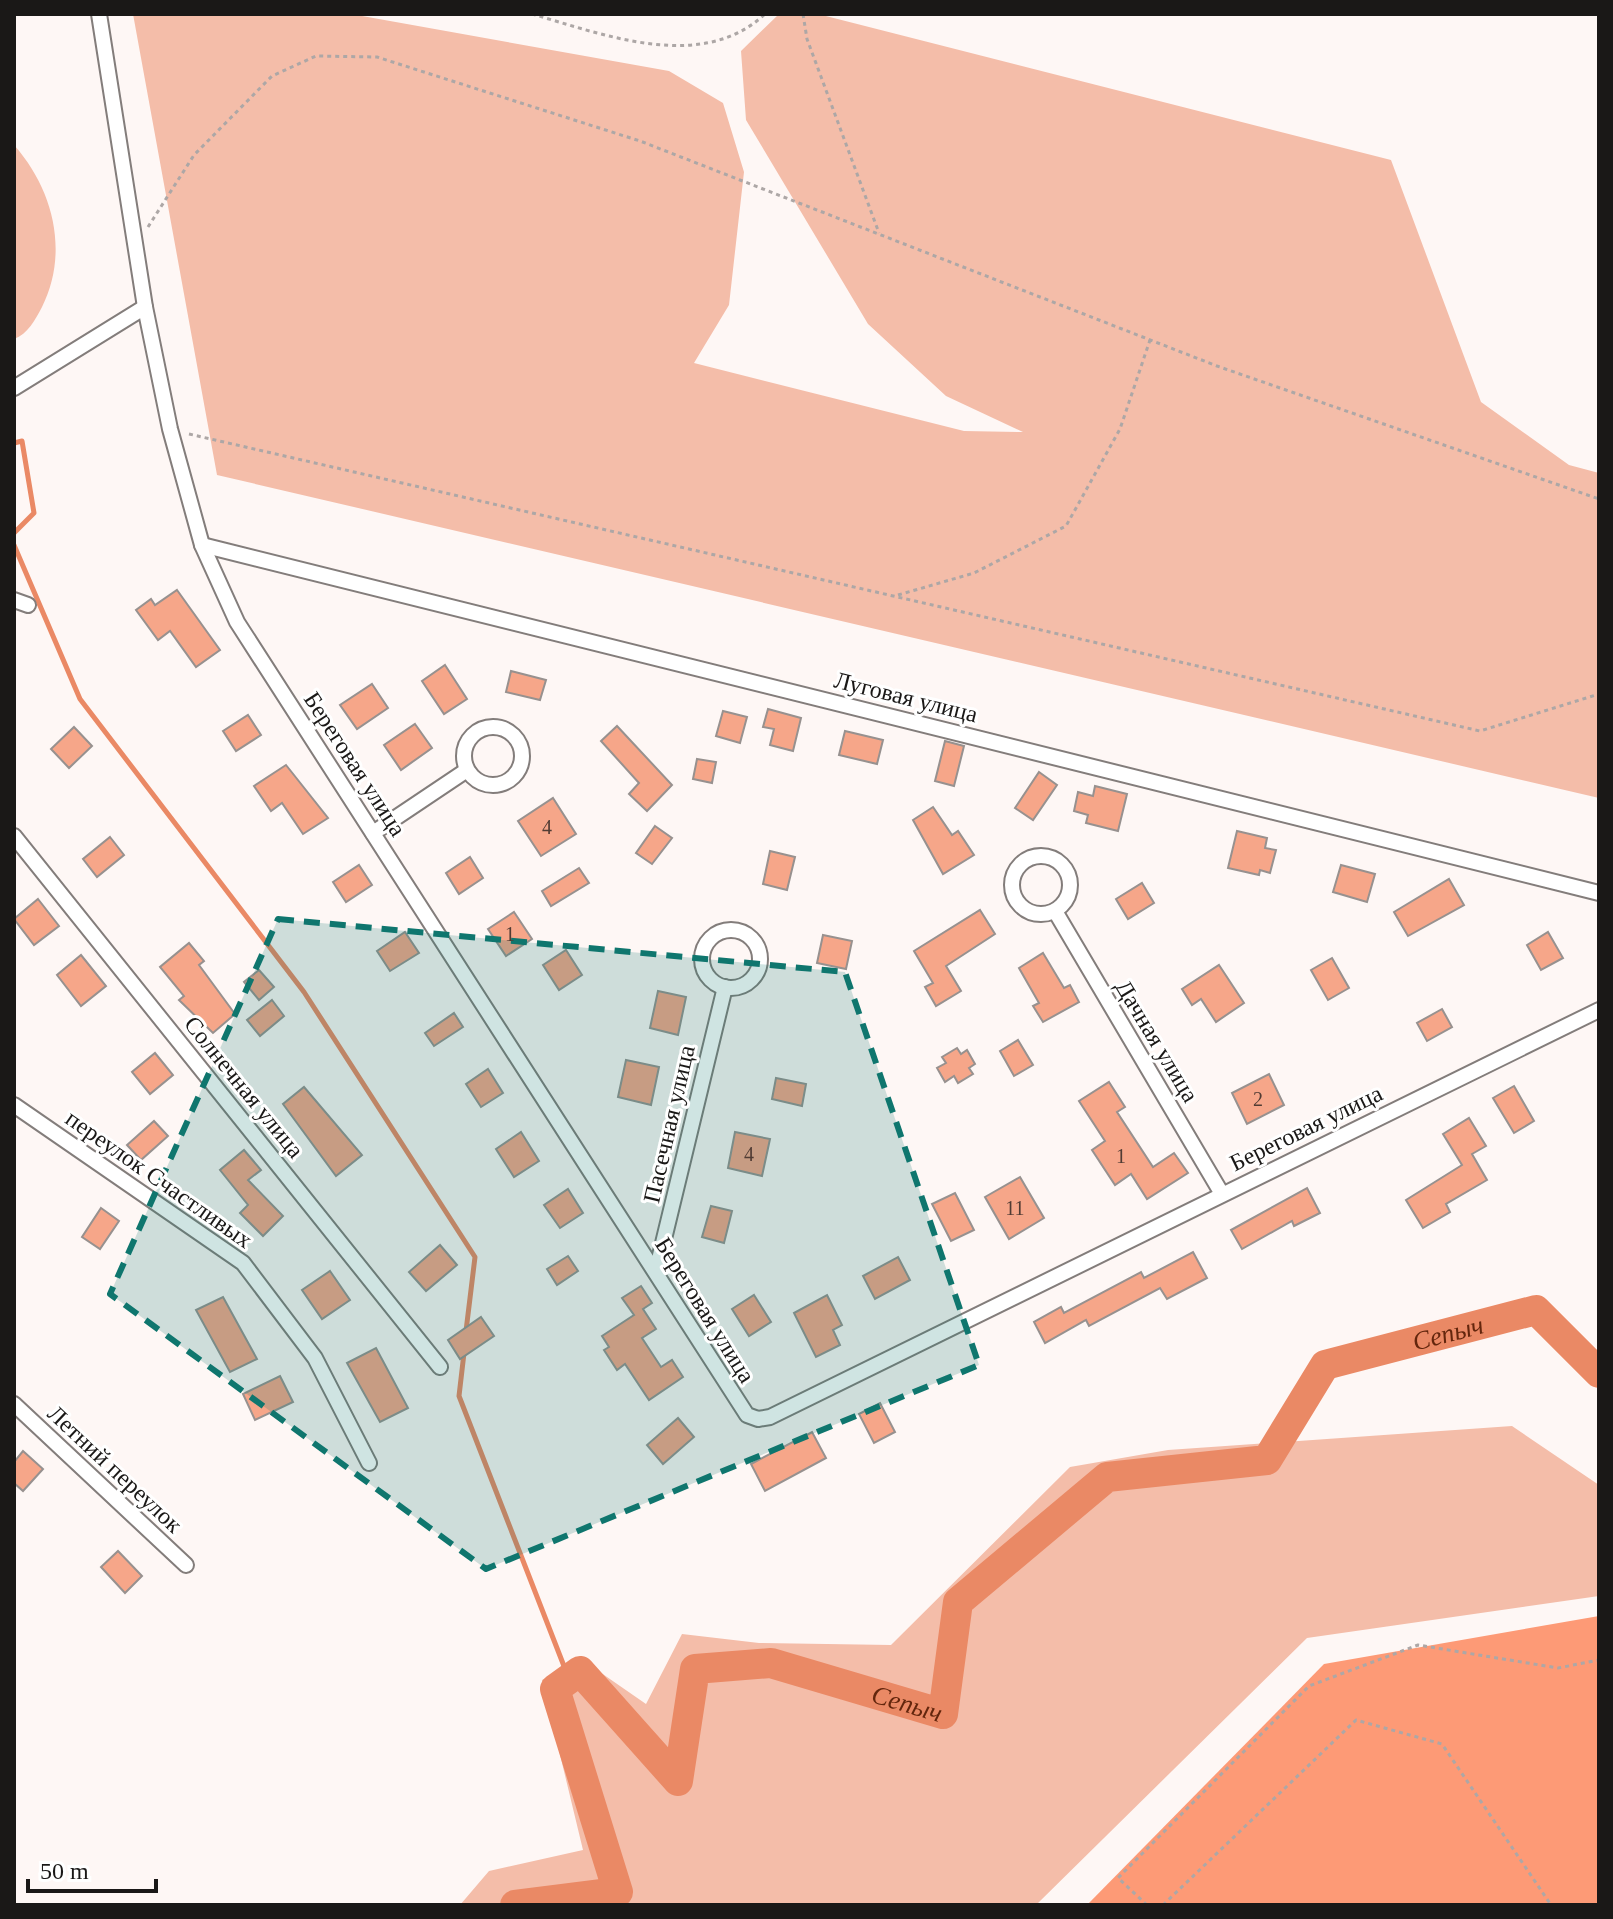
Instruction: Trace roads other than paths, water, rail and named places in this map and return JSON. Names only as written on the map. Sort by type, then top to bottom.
[{"type":"street","name":"Береговая улица","points":[[99,14],[145,307],[170,429],[202,545],[237,622],[656,1272],[735,1401],[747,1415],[758,1419],[780,1413],[1599,1010]]},
{"type":"street","points":[[14,388],[145,307]]},
{"type":"street","name":"Луговая улица","points":[[202,545],[1599,893]]},
{"type":"street","points":[[501,728],[519,742],[521,765],[507,782],[485,784],[467,770],[465,748],[479,730],[501,728]]},
{"type":"street","points":[[373,833],[467,770]]},
{"type":"street","name":"Солнечная улица","points":[[14,836],[440,1367]]},
{"type":"street","points":[[1049,857],[1067,871],[1069,894],[1055,911],[1033,913],[1015,899],[1013,877],[1028,859],[1049,857]]},
{"type":"street","name":"Дачная улица","points":[[1055,911],[1222,1194]]},
{"type":"street","points":[[736,930],[755,942],[760,965],[747,984],[725,987],[706,974],[703,953],[715,935],[736,930]]},
{"type":"street","name":"Пасечная улица","points":[[656,1272],[725,987]]},
{"type":"street","name":"переулок Счастливых","points":[[14,1105],[243,1263],[315,1358],[369,1463]]},
{"type":"street","name":"Летний переулок","points":[[14,1404],[186,1565]]},
{"type":"waterway","points":[[14,443],[22,441],[34,513],[14,533]]},
{"type":"waterway","points":[[14,545],[80,699],[304,992],[475,1257],[466,1331]]},
{"type":"waterway","name":"Сепыч","points":[[515,1905],[618,1892],[555,1689],[580,1671],[678,1781],[695,1669],[771,1663],[943,1714],[958,1602],[1107,1477],[1267,1460],[1325,1365],[1536,1310],[1599,1373]]},
{"type":"waterway","points":[[464,1353],[459,1396],[569,1679]]}]
